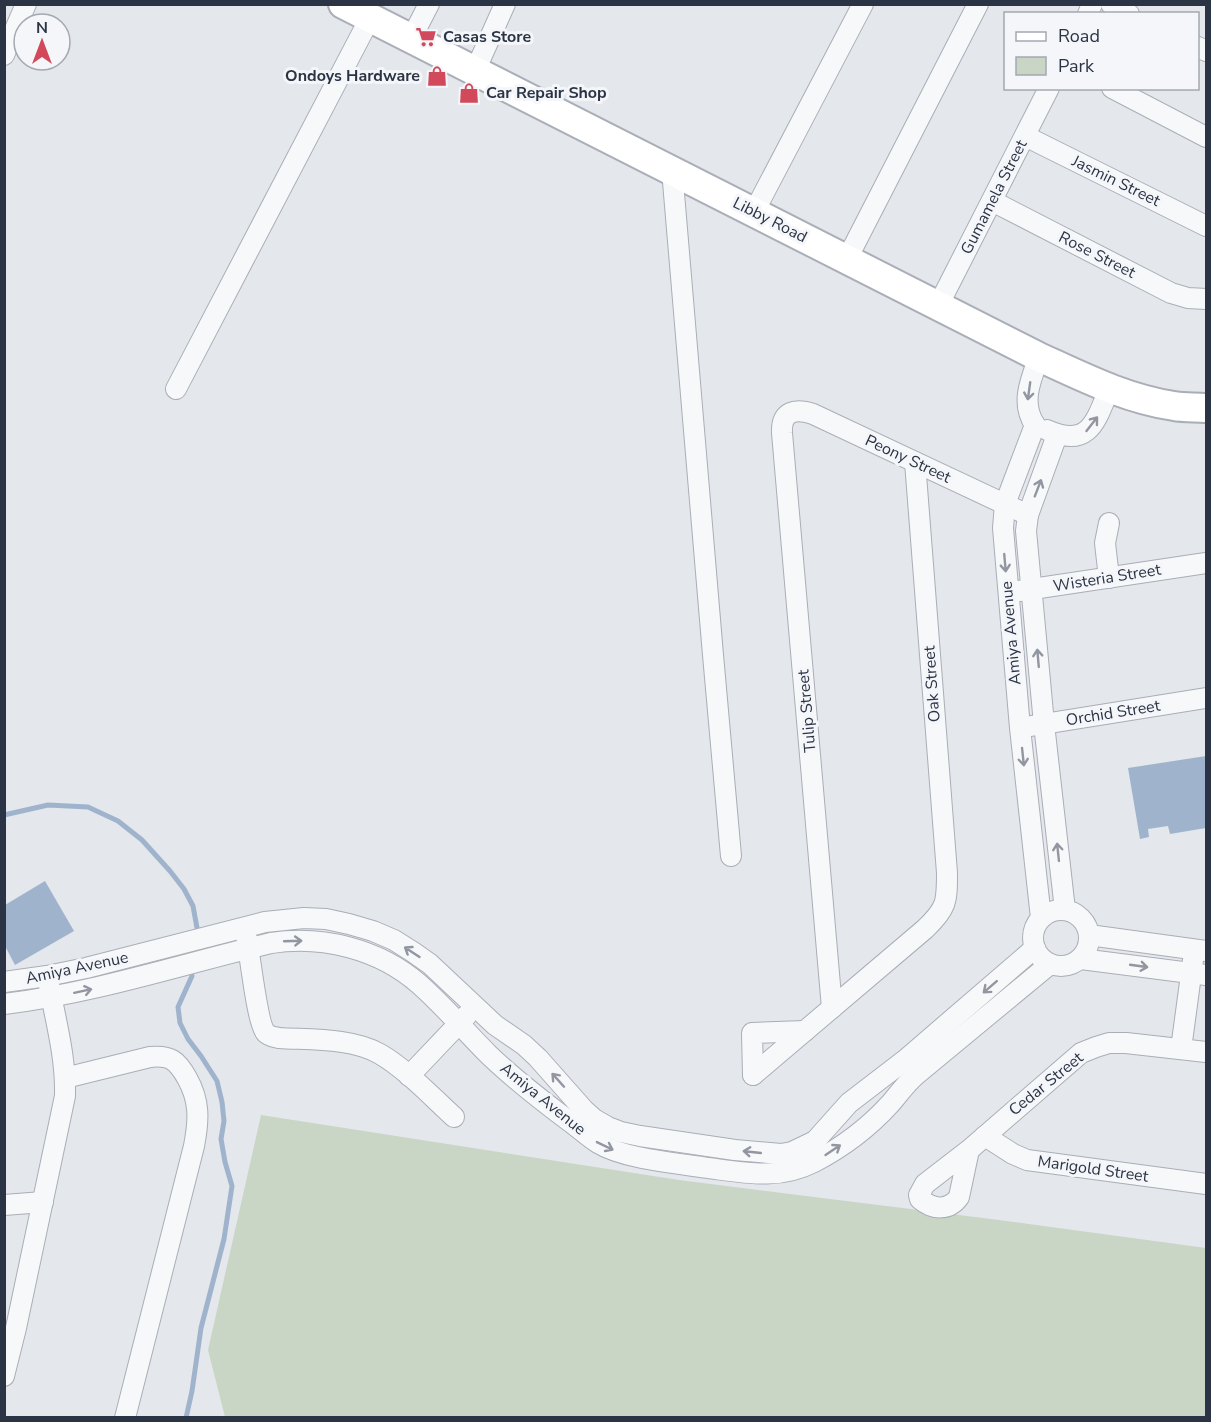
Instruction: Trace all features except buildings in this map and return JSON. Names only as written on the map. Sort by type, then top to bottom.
[{"type":"main road","name":"Libby Road","points":[[343,4],[1039,357],[1110,389],[1134,397],[1175,406],[1206,408]]},
{"type":"street","points":[[5,52],[26,4]]},
{"type":"street","points":[[411,39],[429,4]]},
{"type":"street","points":[[485,34],[492,4]]},
{"type":"street","points":[[469,68],[485,34],[505,4]]},
{"type":"street","points":[[754,212],[863,4]]},
{"type":"street","points":[[847,260],[978,4]]},
{"type":"street","points":[[1111,4],[1126,12]]},
{"type":"street","points":[[176,389],[370,18]]},
{"type":"street","name":"Gumamela Street","points":[[938,306],[1048,90]]},
{"type":"street","points":[[1116,90],[1206,136]]},
{"type":"street","name":"Jasmin Street","points":[[1025,136],[1206,226]]},
{"type":"street","points":[[672,170],[731,856]]},
{"type":"street","name":"Rose Street","points":[[992,201],[1171,293],[1188,298],[1206,299]]},
{"type":"street","points":[[1039,357],[1028,390],[1028,411],[1035,424],[1058,435],[1077,436],[1092,426],[1110,389]]},
{"type":"street","name":"Peony Street","points":[[786,416],[798,411],[813,414],[1028,515]]},
{"type":"street","name":"Tulip Street","points":[[786,416],[782,426],[783,445],[832,1008]]},
{"type":"street","name":"Amiya Avenue","points":[[1035,424],[1005,504],[1003,528],[1020,728],[1041,918]]},
{"type":"street","name":"Amiya Avenue","points":[[1058,435],[1028,515],[1026,531],[1044,724],[1065,910]]},
{"type":"street","name":"Oak Street","points":[[832,1008],[925,929],[940,914],[947,896],[915,462]]},
{"type":"street","points":[[1109,523],[1105,543],[1109,578]]},
{"type":"street","name":"Wisteria Street","points":[[1008,592],[1206,563]]},
{"type":"street","name":"Orchid Street","points":[[1020,728],[1206,698]]},
{"type":"street","points":[[1065,910],[1075,913],[1083,920],[1089,935],[1088,948],[1081,959],[1069,965],[1050,964],[1041,958],[1035,948],[1033,932],[1041,918],[1052,911],[1065,910]]},
{"type":"street","name":"Amiya Avenue","points":[[4,982],[47,976],[132,957],[244,926],[282,919],[326,919],[373,931],[394,940],[430,964],[495,1025],[538,1058],[599,1144],[634,1156],[687,1165],[776,1174],[815,1141],[849,1103],[901,1075],[1050,964]]},
{"type":"street","points":[[244,926],[260,1020],[267,1034],[279,1038],[346,1043],[379,1053],[398,1066],[454,1117]]},
{"type":"street","points":[[1089,935],[1200,950],[1199,974],[1181,1049]]},
{"type":"street","name":"Amiya Avenue","points":[[4,1004],[52,997],[284,941],[321,942],[365,953],[387,962],[418,983],[509,1074],[536,1097],[578,1117]]},
{"type":"street","name":"Amiya Avenue","points":[[795,1160],[823,1157],[863,1129],[889,1105],[901,1075],[1035,948]]},
{"type":"street","points":[[1081,959],[1199,974]]},
{"type":"street","points":[[4,1376],[10,1329],[43,1202],[63,1108],[65,1078],[61,1045],[47,976]]},
{"type":"street","points":[[409,1076],[475,1007]]},
{"type":"street","points":[[805,1031],[832,1008]]},
{"type":"street","name":"Cedar Street","points":[[969,1150],[1081,1053],[1109,1043],[1206,1052]]},
{"type":"street","points":[[65,1078],[150,1057],[168,1057],[182,1068],[194,1089],[198,1110],[195,1146],[125,1418]]},
{"type":"street","name":"Marigold Street","points":[[985,1136],[1013,1154],[1028,1160],[1206,1184]]},
{"type":"street","points":[[4,1205],[43,1202]]},
{"type":"green space","points":[[261,1115],[679,1180],[1206,1248],[1206,1417],[225,1417],[208,1350]]},
{"type":"water","points":[[1206,756],[1206,828],[1170,834],[1168,826],[1148,829],[1149,837],[1140,839],[1128,768]]},
{"type":"water","points":[[45,881],[74,931],[15,965],[5,946],[5,905]]},
{"type":"waterway","points":[[4,815],[48,805],[88,807],[118,821],[142,840],[184,889],[193,906],[197,928]]},
{"type":"waterway","points":[[186,1418],[201,1328],[224,1239],[232,1186],[221,1139],[224,1121],[217,1081],[188,1039],[180,1023],[178,1007],[192,976]]},
{"type":"place","name":"Casas Store","points":[[426,37]]},
{"type":"place","name":"Ondoys Hardware","points":[[437,76]]},
{"type":"place","name":"Car Repair Shop","points":[[469,93]]}]
